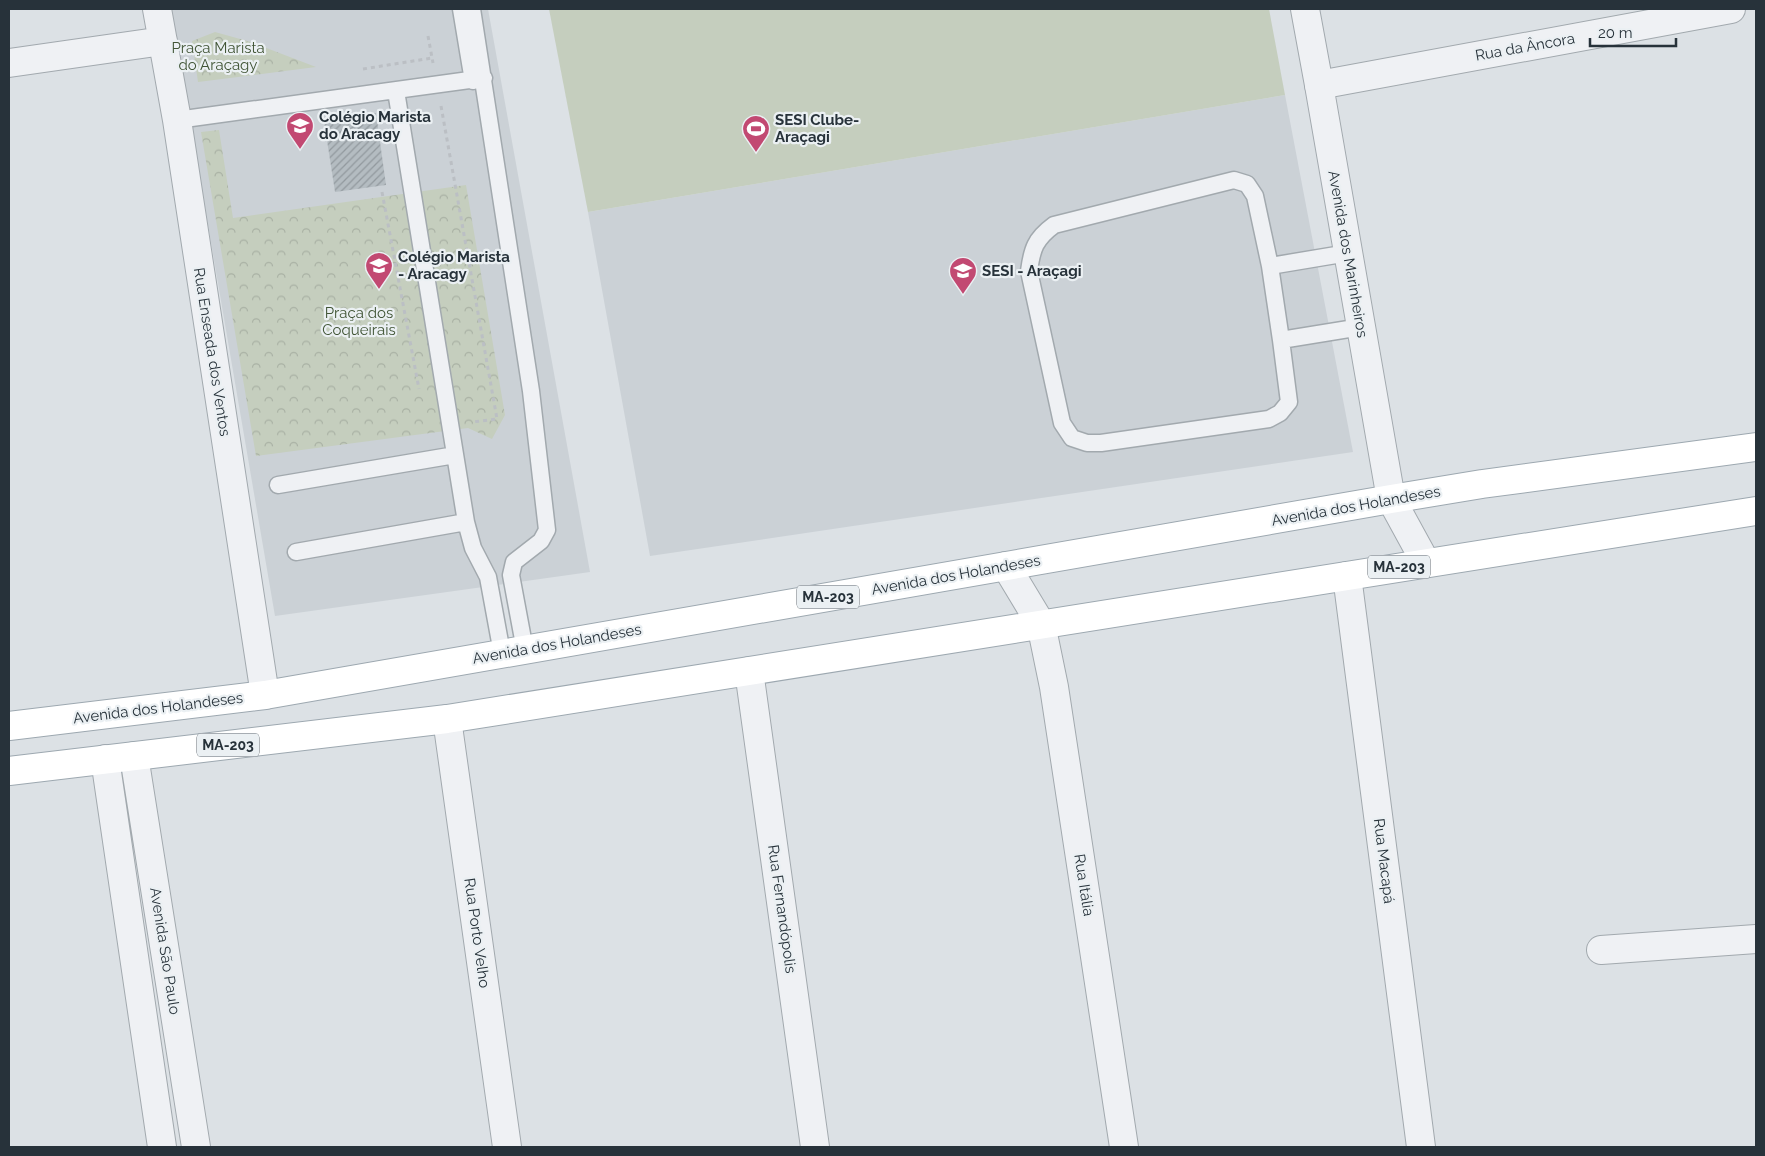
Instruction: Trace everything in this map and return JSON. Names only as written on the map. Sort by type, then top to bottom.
[{"type":"main road","name":"Avenida dos Holandeses","points":[[9,726],[265,694],[1391,499],[1482,484],[1756,447]]},
{"type":"main road","name":"MA-203","points":[[9,771],[446,719],[1756,511]]},
{"type":"street","name":"Rua Enseada dos Ventos","points":[[157,9],[265,694]]},
{"type":"street","name":"Avenida dos Marinheiros","points":[[1305,9],[1391,499],[1426,563]]},
{"type":"street","name":"Rua da Âncora","points":[[1319,85],[1731,9]]},
{"type":"street","points":[[9,63],[163,41]]},
{"type":"street","name":"Rua Itália","points":[[1006,566],[1041,624],[1054,687],[1124,1147]]},
{"type":"street","name":"Rua Macapá","points":[[1347,576],[1421,1147]]},
{"type":"street","name":"Rua Fernandópolis","points":[[749,670],[815,1147]]},
{"type":"street","name":"Rua Porto Velho","points":[[446,719],[507,1147]]},
{"type":"street","name":"Avenida São Paulo","points":[[134,756],[196,1147]]},
{"type":"street","name":"Avenida São Paulo","points":[[105,759],[162,1147]]},
{"type":"street","points":[[1601,950],[1756,939]]},
{"type":"lane","points":[[461,9],[479,79]]},
{"type":"lane","points":[[472,9],[479,79],[532,400],[547,530],[542,541],[514,562],[511,575],[513,651]]},
{"type":"lane","points":[[176,120],[396,92],[479,79]]},
{"type":"lane","points":[[396,92],[466,522],[473,548],[488,577],[513,651]]},
{"type":"lane","points":[[1234,180],[1248,184],[1255,196],[1270,266],[1289,402],[1280,413],[1269,419],[1101,443],[1087,444],[1072,438],[1062,423],[1029,271],[1032,251],[1042,234],[1054,225],[1234,180]]},
{"type":"lane","points":[[1270,266],[1348,253]]},
{"type":"lane","points":[[1281,340],[1361,327]]},
{"type":"lane","points":[[278,485],[456,455]]},
{"type":"lane","points":[[296,552],[466,522]]},
{"type":"path","points":[[428,36],[497,412]]},
{"type":"path","points":[[382,192],[419,390]]},
{"type":"shaded area","name":"Colégio Marista - Aracagy","points":[[171,9],[488,9],[590,572],[275,616]]},
{"type":"shaded area","name":"SESI - Araçagi","points":[[1285,95],[1353,452],[650,556],[588,212]]},
{"type":"green space","name":"SESI Clube- Araçagi","points":[[549,9],[1269,9],[1285,95],[588,212]]},
{"type":"green space","name":"Praça Marista do Araçagy","points":[[215,32],[251,42],[316,67],[198,82],[192,41]]},
{"type":"green space","name":"Praça dos Coqueirais","points":[[219,130],[233,218],[466,185],[505,415],[492,439],[468,428],[256,456],[201,132]]},
{"type":"building","points":[[376,113],[386,185],[335,192],[324,121]]},
{"type":"place","name":"Colégio Marista do Aracagy","points":[[300,150]]},
{"type":"place","name":"SESI Clube- Araçagi","points":[[756,153]]},
{"type":"place","name":"Colégio Marista - Aracagy","points":[[379,290]]},
{"type":"place","name":"SESI - Araçagi","points":[[963,295]]}]
